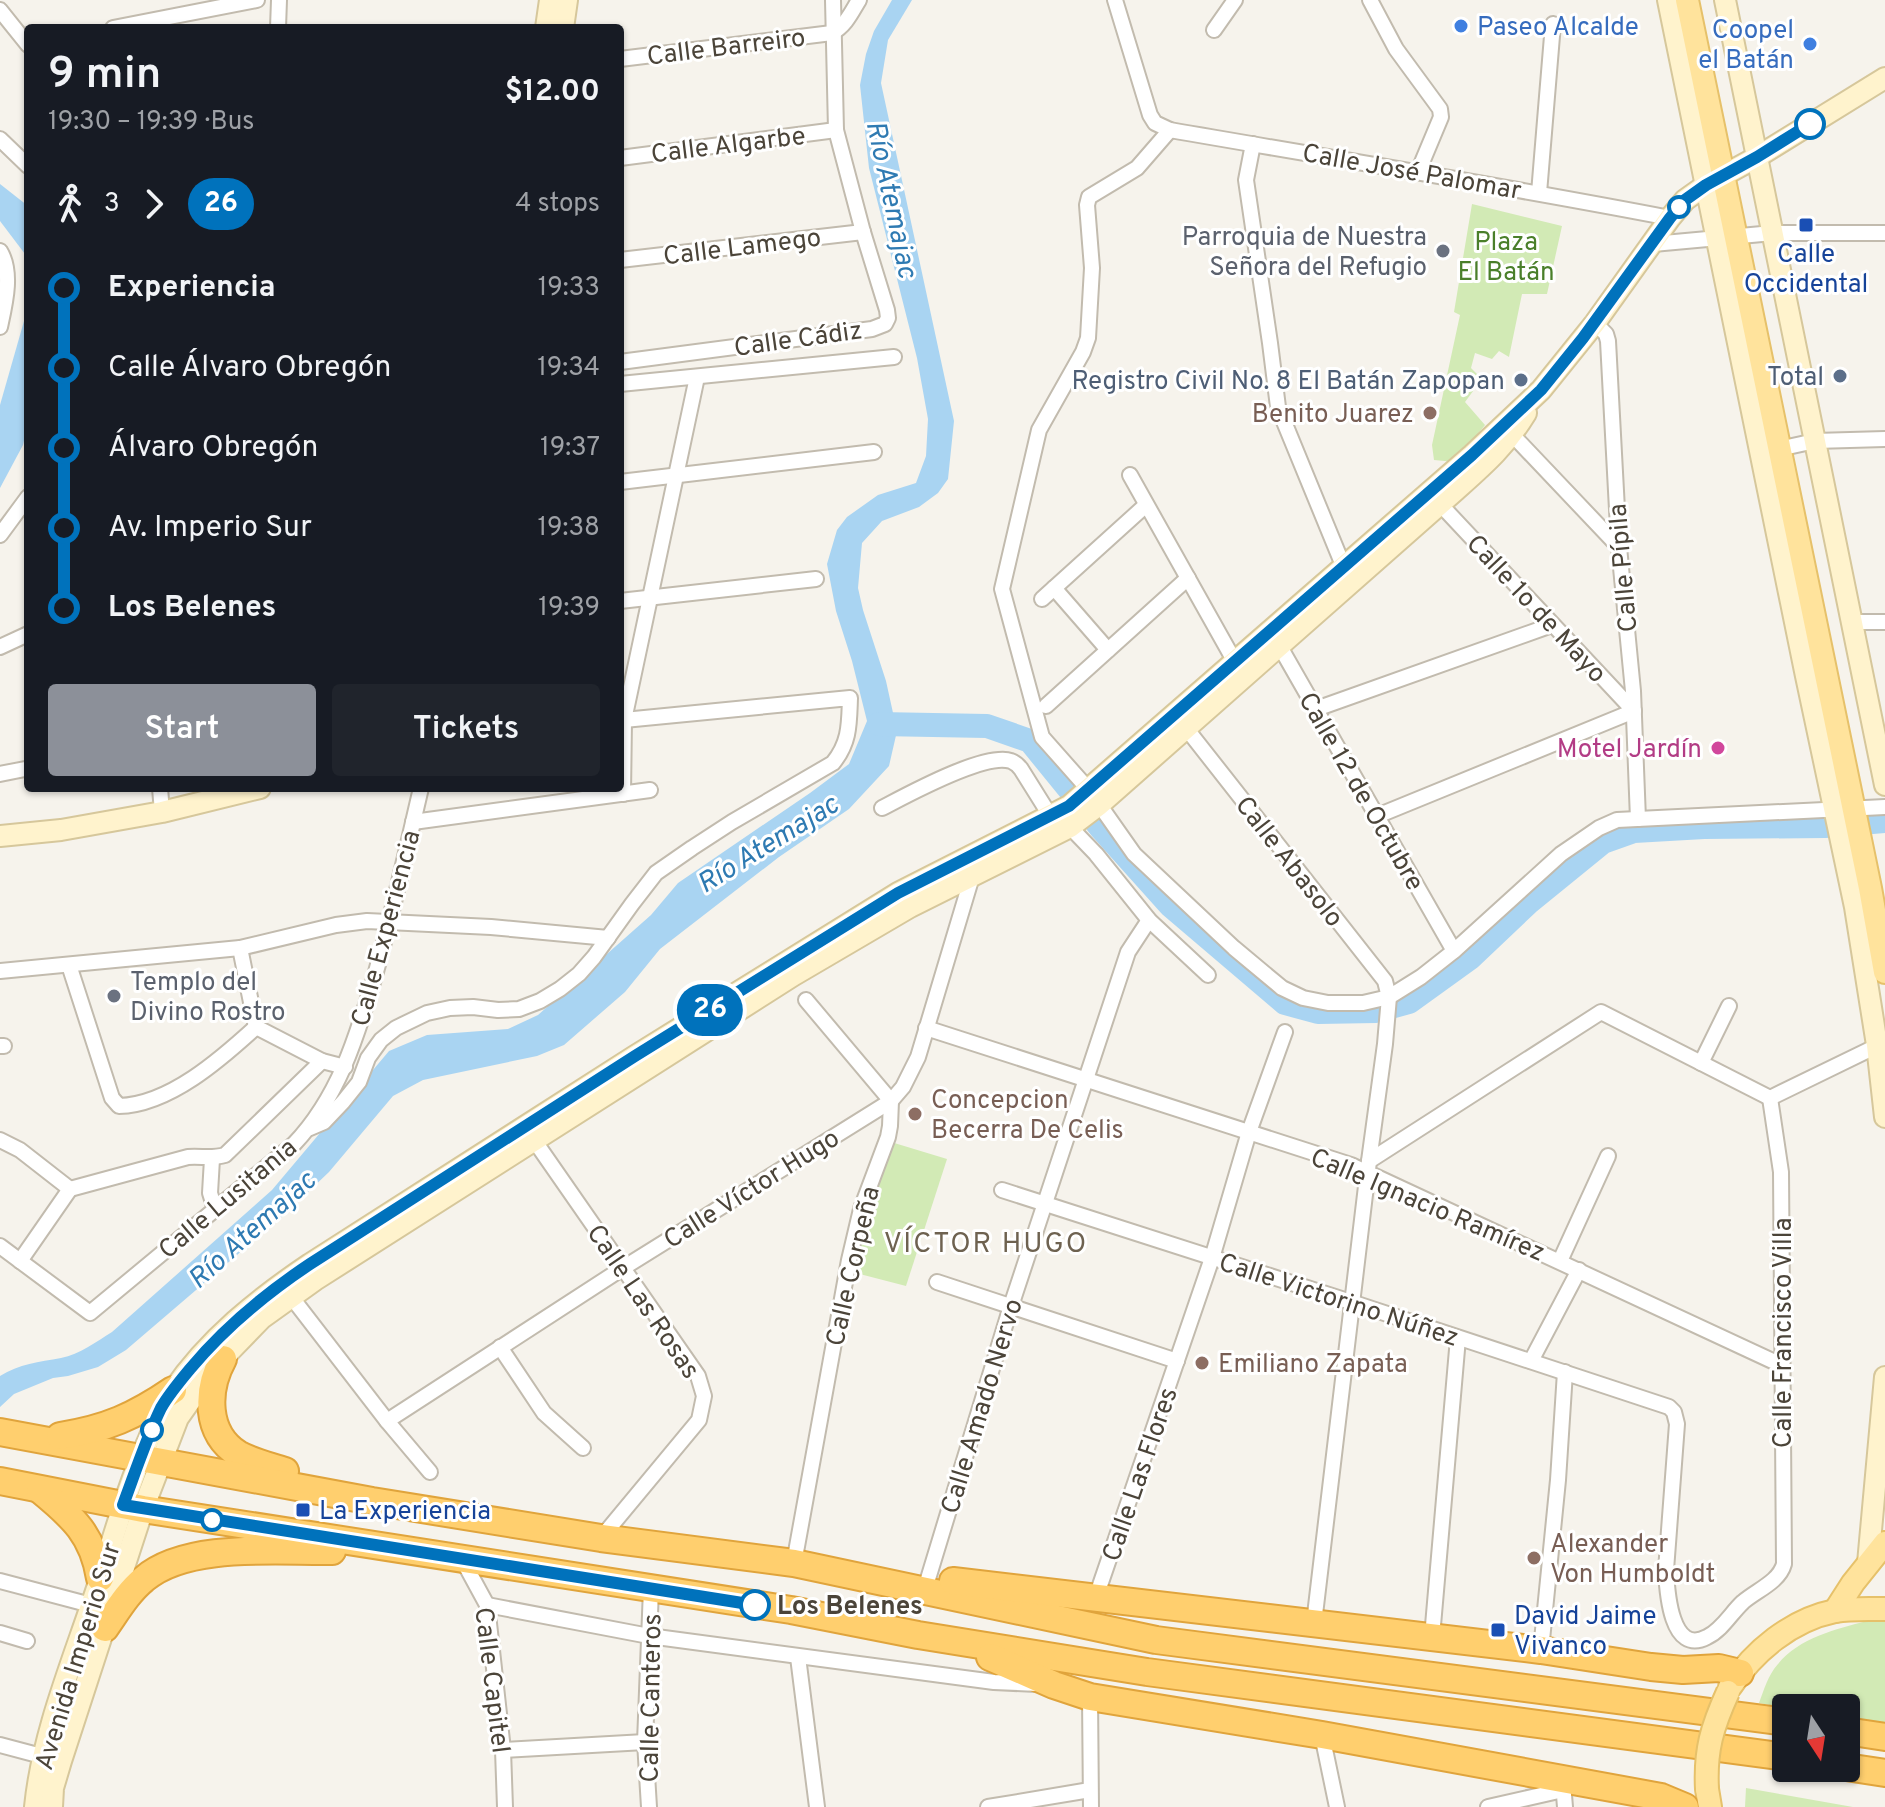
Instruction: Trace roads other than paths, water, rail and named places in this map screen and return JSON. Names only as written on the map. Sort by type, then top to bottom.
[{"type":"highway","points":[[223,1359],[213,1383],[211,1411],[219,1435],[229,1448],[244,1457],[372,1501]]},
{"type":"highway","points":[[32,1438],[77,1433],[113,1424],[145,1409],[173,1390]]},
{"type":"highway","points":[[0,1432],[372,1501],[601,1538],[794,1563],[1156,1640],[1772,1720]]},
{"type":"highway","points":[[0,1481],[133,1507],[791,1610],[918,1635],[1147,1672],[1772,1755]]},
{"type":"highway","points":[[37,1488],[63,1508],[81,1528],[94,1552],[100,1578]]},
{"type":"highway","points":[[105,1628],[141,1581],[157,1569],[176,1561],[226,1552],[337,1551],[382,1545]]},
{"type":"highway","points":[[852,1574],[1096,1597],[1541,1650],[1651,1667],[1683,1670],[1719,1668],[1734,1682]]},
{"type":"highway","points":[[918,1635],[977,1652],[1090,1697],[1322,1735],[1563,1784],[1661,1797],[1685,1807]]},
{"type":"highway","points":[[1860,1733],[1885,1737]]},
{"type":"highway","points":[[1860,1769],[1885,1773]]},
{"type":"main road","points":[[1687,0],[1731,171]]},
{"type":"main road","points":[[1703,0],[1731,171],[1857,809],[1884,880]]},
{"type":"main road","points":[[1857,809],[1852,848],[1885,972]]},
{"type":"main road","points":[[1835,1611],[1885,1543]]},
{"type":"main road","points":[[1708,1798],[1707,1752],[1714,1721],[1734,1682],[1759,1652],[1782,1634],[1808,1620],[1835,1611],[1885,1609]]},
{"type":"street","points":[[134,24],[257,0]]},
{"type":"street","points":[[278,24],[279,0]]},
{"type":"street","points":[[547,24],[550,0]]},
{"type":"street","points":[[564,24],[567,0]]},
{"type":"street","name":"Calle Cádiz","points":[[624,361],[885,324],[887,310],[836,130],[833,0]]},
{"type":"street","points":[[832,33],[841,28],[859,0]]},
{"type":"street","name":"Calle José Palomar","points":[[1115,0],[1150,115],[1155,123],[1170,130],[1670,218]]},
{"type":"street","points":[[1214,30],[1235,0]]},
{"type":"street","points":[[1370,0],[1396,49],[1440,109],[1441,117],[1418,172]]},
{"type":"street","points":[[1668,0],[1731,171],[1787,447],[1852,622],[1885,785]]},
{"type":"street","points":[[1725,0],[1749,120],[1731,171]]},
{"type":"street","points":[[0,10],[24,40]]},
{"type":"street","points":[[1539,193],[1553,24]]},
{"type":"street","name":"Calle Barreiro","points":[[624,59],[832,33]]},
{"type":"street","points":[[1347,575],[1440,504],[1491,458],[1508,430],[1595,323],[1685,200],[1885,78]]},
{"type":"street","points":[[1749,120],[1771,131],[1793,135]]},
{"type":"street","name":"Calle Algarbe","points":[[624,157],[836,130]]},
{"type":"street","points":[[1170,130],[1137,168],[1089,197],[1092,268],[1088,338],[1039,430],[1002,589],[1042,737],[1134,854],[1234,948],[1282,988],[1303,998],[1328,1003],[1363,1003],[1389,997],[1421,977],[1561,854],[1599,828],[1617,820],[1857,809]]},
{"type":"street","points":[[0,139],[24,162]]},
{"type":"street","points":[[1253,144],[1246,180],[1278,407],[1347,575]]},
{"type":"street","name":"Calle Lamego","points":[[624,260],[863,232]]},
{"type":"street","points":[[1653,244],[1744,236],[1885,233]]},
{"type":"street","points":[[0,327],[7,277],[2,257]]},
{"type":"street","name":"Calle Pípila","points":[[1595,323],[1606,334],[1608,341],[1619,547],[1634,711],[1638,819]]},
{"type":"street","points":[[624,384],[894,357]]},
{"type":"street","points":[[310,1128],[324,1122],[343,1102],[359,1082],[368,1058],[381,1040],[396,1028],[427,1013],[450,1008],[519,1009],[540,1001],[579,974],[656,873],[732,822],[833,763],[842,753],[847,738],[850,698],[624,720],[697,377]]},
{"type":"street","points":[[151,1459],[202,1384],[286,1290],[315,1280],[794,975],[910,907],[973,876],[1065,819],[1186,728],[1275,638],[1347,575],[1472,455],[1508,430]]},
{"type":"street","points":[[1508,430],[1619,547]]},
{"type":"street","points":[[1787,447],[1885,439]]},
{"type":"street","points":[[624,482],[874,452]]},
{"type":"street","points":[[1130,475],[1235,662]]},
{"type":"street","points":[[0,535],[24,502]]},
{"type":"street","name":"Calle 1o de Mayo","points":[[1440,504],[1634,711]]},
{"type":"street","points":[[1042,599],[1146,505]]},
{"type":"street","points":[[1046,706],[1188,578]]},
{"type":"street","points":[[624,601],[816,579]]},
{"type":"street","points":[[1054,588],[1108,650]]},
{"type":"street","points":[[1852,622],[1885,622]]},
{"type":"street","points":[[1316,709],[1552,625]]},
{"type":"street","points":[[0,647],[24,636]]},
{"type":"street","points":[[1092,799],[1235,662],[1275,638]]},
{"type":"street","name":"Calle 12 de Octubre","points":[[1275,638],[1454,951]]},
{"type":"street","points":[[1377,816],[1634,711]]},
{"type":"street","name":"Calle Abasolo","points":[[1186,728],[1385,981],[1389,997]]},
{"type":"street","points":[[882,808],[931,782],[982,764],[1010,761],[1021,769],[1096,854],[1149,920],[1208,975]]},
{"type":"street","points":[[0,774],[24,769]]},
{"type":"street","points":[[413,822],[650,790]]},
{"type":"street","points":[[160,792],[162,812]]},
{"type":"street","points":[[0,836],[61,830],[162,812],[244,792]]},
{"type":"street","name":"Calle Experiencia","points":[[345,1067],[360,1028],[391,922],[420,792]]},
{"type":"street","points":[[133,1507],[151,1459],[162,1408],[208,1348],[239,1316],[286,1290],[635,1056],[898,893],[980,850],[1065,819]]},
{"type":"street","points":[[1852,848],[1855,907],[1881,1044],[1885,1117]]},
{"type":"street","name":"Calle Víctor Hugo","points":[[387,1421],[623,1268],[891,1101],[903,1087],[918,1057],[980,850]]},
{"type":"street","name":"Calle Amado Nervo","points":[[928,1579],[1011,1306],[1128,952],[1149,920]]},
{"type":"street","points":[[0,971],[240,948],[336,925],[367,921],[491,927],[608,938]]},
{"type":"street","points":[[240,948],[256,1027]]},
{"type":"street","points":[[69,965],[112,1098],[119,1106],[143,1103],[169,1092],[198,1074],[256,1027]]},
{"type":"street","points":[[1314,1623],[1389,997]]},
{"type":"street","points":[[806,1000],[891,1101]]},
{"type":"street","points":[[1701,1063],[1729,1006]]},
{"type":"street","points":[[1368,1167],[1601,1012],[1770,1098],[1881,1044]]},
{"type":"street","points":[[256,1027],[322,1061],[345,1067]]},
{"type":"street","name":"Calle Ignacio Ramírez","points":[[926,1028],[1351,1165],[1368,1167],[1781,1365]]},
{"type":"street","name":"Calle Las Flores","points":[[1096,1597],[1212,1258],[1249,1132],[1285,1032]]},
{"type":"street","points":[[0,1246],[20,1261],[70,1189],[188,1157],[212,1159],[225,1155],[322,1061]]},
{"type":"street","name":"Calle Lusitania","points":[[20,1261],[90,1313],[294,1144],[310,1128],[327,1103],[345,1067]]},
{"type":"street","name":"Calle Francisco Villa","points":[[1677,1630],[1686,1639],[1708,1637],[1748,1598],[1775,1579],[1782,1569],[1784,1558],[1781,1172],[1770,1098]]},
{"type":"street","name":"Calle Corpeña","points":[[794,1563],[849,1260],[861,1209],[888,1137],[891,1101]]},
{"type":"street","points":[[0,1140],[20,1150],[70,1189]]},
{"type":"street","name":"Calle Las Rosas","points":[[534,1140],[698,1376],[704,1396],[699,1420],[601,1538]]},
{"type":"street","points":[[1560,1261],[1608,1156]]},
{"type":"street","points":[[212,1159],[210,1193],[215,1209]]},
{"type":"street","name":"Calle Victorino Núñez","points":[[1002,1190],[1663,1404],[1674,1412],[1677,1424],[1666,1570],[1677,1630]]},
{"type":"street","points":[[1531,1361],[1579,1270]]},
{"type":"street","points":[[937,1282],[1177,1361]]},
{"type":"street","points":[[286,1290],[430,1472]]},
{"type":"street","points":[[1432,1637],[1458,1338]]},
{"type":"street","points":[[500,1347],[544,1413],[583,1448]]},
{"type":"street","points":[[1541,1650],[1565,1372]]},
{"type":"street","points":[[1868,1563],[1885,1377]]},
{"type":"street","name":"Avenida Imperio Sur","points":[[52,1807],[52,1759],[91,1605],[133,1507]]},
{"type":"street","name":"Avenida Imperio Sur","points":[[35,1807],[105,1628],[133,1507]]},
{"type":"street","name":"Calle Capitel","points":[[462,1558],[487,1605],[503,1750],[505,1807]]},
{"type":"street","points":[[0,1581],[91,1605]]},
{"type":"street","name":"Calle Canteros","points":[[649,1807],[645,1742],[651,1589]]},
{"type":"street","points":[[487,1605],[649,1636],[994,1682],[1054,1685]]},
{"type":"street","points":[[0,1633],[27,1641]]},
{"type":"street","points":[[798,1657],[817,1807]]},
{"type":"street","points":[[1090,1697],[1091,1807]]},
{"type":"street","points":[[1322,1735],[1337,1807]]},
{"type":"street","points":[[503,1750],[645,1742]]},
{"type":"street","points":[[0,1745],[52,1759]]},
{"type":"street","points":[[1488,1807],[1563,1784],[1565,1807]]},
{"type":"street","points":[[988,1807],[1090,1790]]},
{"type":"water","name":"Río Atemajac","points":[[892,0],[912,0],[888,40],[881,83],[954,421],[948,479],[938,493],[919,507],[882,521],[862,543],[858,588],[886,681],[897,731],[889,766],[849,809],[779,857],[660,949],[625,992],[564,1045],[537,1056],[423,1080],[393,1096],[329,1172],[286,1213],[126,1350],[98,1367],[53,1378],[14,1394],[0,1407],[0,1376],[22,1366],[75,1354],[112,1332],[272,1190],[389,1051],[427,1035],[508,1029],[538,1015],[651,915],[678,883],[849,764],[867,721],[836,611],[827,564],[837,530],[847,517],[878,495],[916,483],[926,456],[928,419],[917,358],[869,168],[860,85],[874,31]]},
{"type":"water","points":[[0,184],[24,203],[24,253],[0,221]]},
{"type":"water","points":[[24,321],[24,441],[0,488],[0,405]]},
{"type":"waterway","points":[[879,724],[987,726],[1030,741],[1100,827],[1170,905],[1285,1003],[1318,1012],[1376,1011],[1409,1002],[1470,958],[1528,903],[1603,842],[1634,831],[1825,826],[1885,821]]},
{"type":"place","name":"Paseo Alcalde","points":[[1461,26]]},
{"type":"place","name":"Coopel el Batán","points":[[1810,44]]},
{"type":"place","name":"Calle Occidental","points":[[1806,225]]},
{"type":"place","name":"Parroquia de Nuestra Señora del Refugio","points":[[1443,251]]},
{"type":"place","name":"Total","points":[[1840,376]]},
{"type":"place","name":"Registro Civil No. 8 El Batán Zapopan","points":[[1521,380]]},
{"type":"place","name":"Benito Juarez","points":[[1430,413]]},
{"type":"place","name":"Motel Jardín","points":[[1718,748]]},
{"type":"place","name":"Templo del Divino Rostro","points":[[114,996]]},
{"type":"place","name":"Concepcion Becerra De Celis","points":[[915,1114]]},
{"type":"place","name":"Emiliano Zapata","points":[[1202,1363]]},
{"type":"place","name":"La Experiencia","points":[[303,1510]]},
{"type":"place","name":"Alexander Von Humboldt","points":[[1534,1558]]},
{"type":"place","name":"Los Belenes","points":[[755,1605]]},
{"type":"place","name":"David Jaime Vivanco","points":[[1498,1630]]},
{"type":"district","name":"VÍCTOR HUGO","points":[[986,1242]]},
{"type":"park label","name":"Plaza El Batán","points":[[1506,256]]}]
